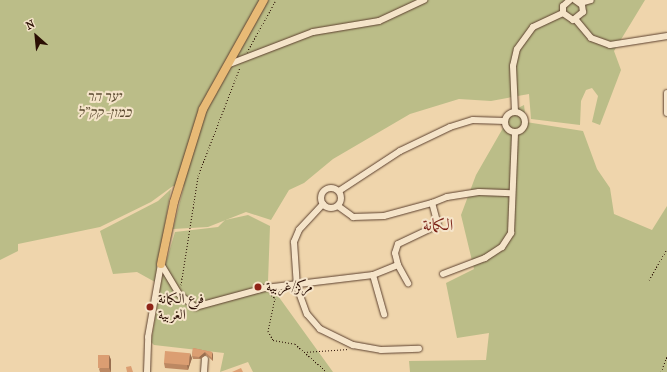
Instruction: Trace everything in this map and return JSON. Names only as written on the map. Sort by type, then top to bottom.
[{"type":"main road","points":[[161,264],[174,202],[203,109],[264,0]]},
{"type":"street","points":[[227,65],[241,62],[313,32],[379,21],[424,0]]},
{"type":"street","points":[[562,13],[563,6],[570,0]]},
{"type":"street","points":[[562,13],[570,20],[576,20],[583,12],[577,1],[591,0]]},
{"type":"street","points":[[504,121],[509,130],[515,132],[522,130],[525,121],[515,112],[513,66],[517,49],[533,27],[562,13]]},
{"type":"street","points":[[576,20],[591,38],[610,45],[667,36]]},
{"type":"street","points":[[667,93],[667,113]]},
{"type":"street","points":[[512,193],[478,192],[447,196],[432,203],[384,216],[353,217],[338,206],[328,208],[323,204],[322,194],[326,189],[339,191],[400,151],[450,127],[473,120],[504,121],[515,112]]},
{"type":"street","points":[[443,274],[485,258],[502,247],[511,233],[515,132]]},
{"type":"street","points":[[338,206],[341,200],[339,191]]},
{"type":"street","points":[[408,284],[398,265],[395,253],[398,244],[438,225],[432,203]]},
{"type":"street","points":[[323,204],[299,230],[294,242],[297,287],[307,314],[320,329],[338,340],[362,347],[419,349]]},
{"type":"street","points":[[161,264],[179,294],[195,307],[265,288],[297,287],[373,275],[398,265]]},
{"type":"street","points":[[146,372],[148,337],[161,264]]},
{"type":"street","points":[[373,275],[384,314]]},
{"type":"street","points":[[204,372],[205,359]]},
{"type":"path","points":[[179,294],[198,176],[241,62],[276,0]]},
{"type":"path","points":[[649,280],[667,249]]},
{"type":"path","points":[[265,288],[275,298],[268,331],[273,340],[296,344],[303,352],[327,372]]},
{"type":"path","points":[[303,352],[362,347]]},
{"type":"path","points":[[660,372],[667,356]]},
{"type":"green space","name":"יער הר כמון- קק\"ל","points":[[0,0],[645,0],[614,51],[621,70],[600,125],[592,122],[598,96],[592,88],[586,90],[581,101],[580,125],[531,119],[529,94],[491,101],[459,99],[410,114],[333,159],[304,183],[289,190],[271,220],[246,212],[208,227],[173,229],[184,186],[173,186],[151,202],[100,227],[18,244],[18,251],[0,260]]},
{"type":"green space","points":[[524,105],[526,122],[583,131],[597,169],[610,188],[614,214],[652,230],[667,206],[667,372],[410,372],[409,361],[486,360],[489,333],[457,338],[446,283],[474,269],[461,215],[476,175],[514,110]]},
{"type":"green space","points":[[171,189],[155,282],[137,272],[113,274],[100,231],[158,201]]},
{"type":"green space","points":[[248,215],[270,226],[268,282],[333,372],[253,372],[248,362],[220,372],[224,353],[154,345],[151,342],[163,272],[175,232],[218,227],[225,220]]},
{"type":"building","points":[[193,348],[212,352],[212,358],[205,352],[199,357],[192,356]]},
{"type":"building","points":[[165,351],[190,353],[189,365],[164,363]]},
{"type":"building","points":[[98,355],[109,355],[109,368],[98,368]]},
{"type":"building","points":[[131,366],[133,372],[127,372],[126,367]]},
{"type":"building","points":[[241,368],[243,372],[232,372]]},
{"type":"place","name":"مركز/غربية","points":[[258,287]]},
{"type":"place","name":"فرع الكمانة الغربية","points":[[150,307]]},
{"type":"district","name":"الكمانة","points":[[438,225]]}]
